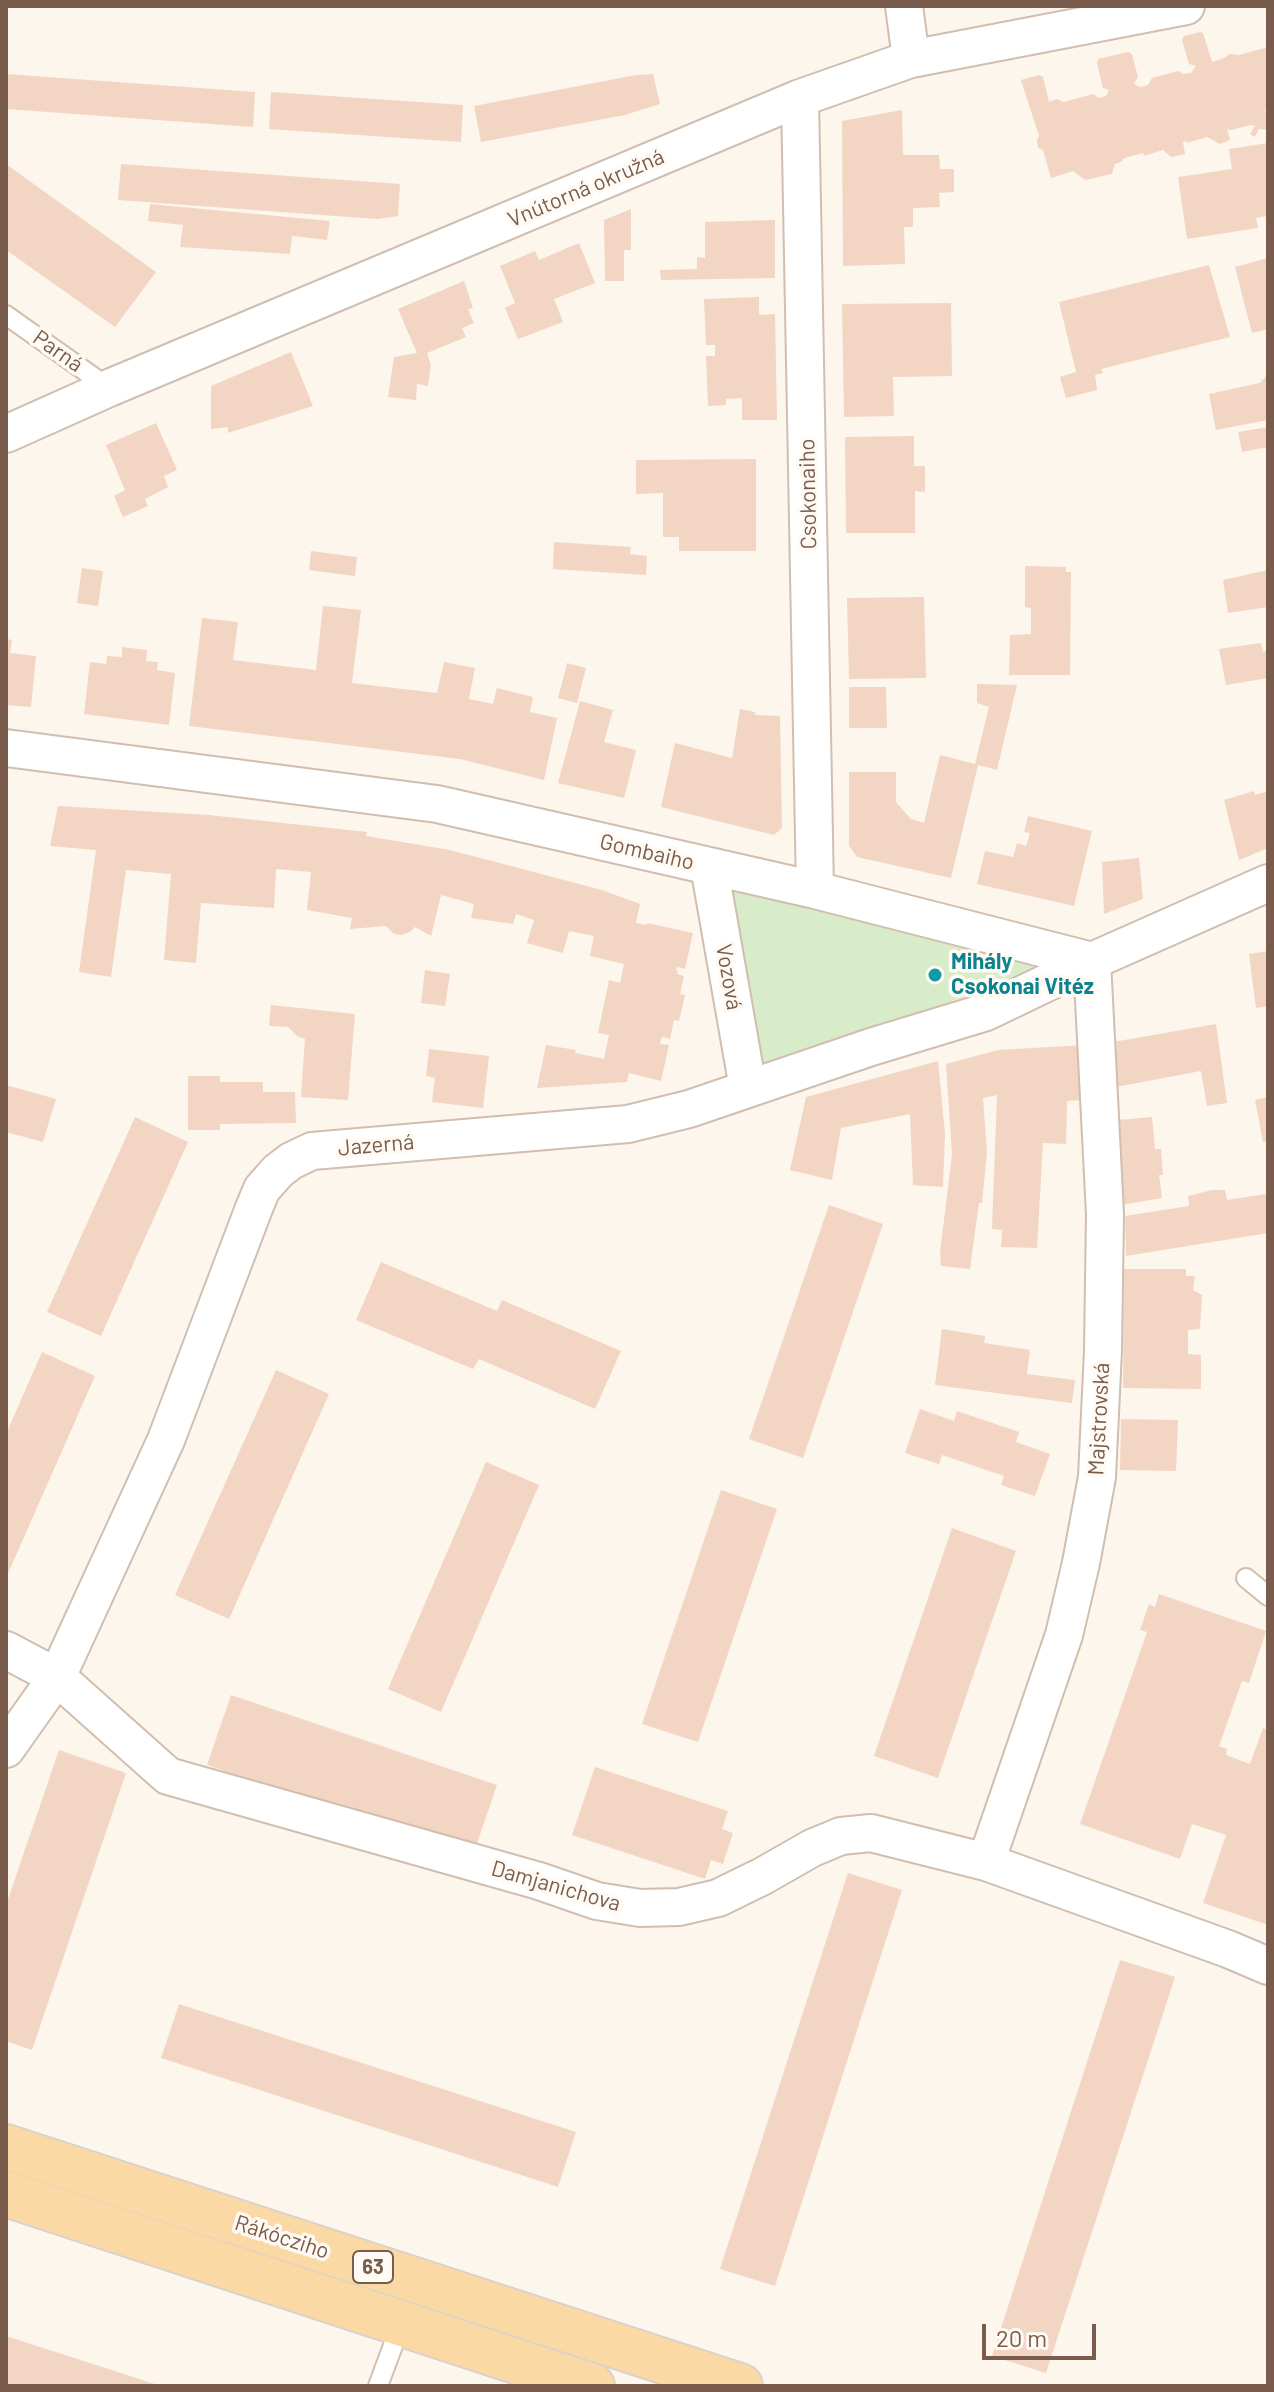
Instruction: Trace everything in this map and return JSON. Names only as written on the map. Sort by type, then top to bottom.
[{"type":"main road","name":"Rákócziho","points":[[6,2147],[740,2386]]},
{"type":"main road","name":"Rákócziho","points":[[6,2194],[592,2386]]},
{"type":"street","points":[[904,6],[911,59]]},
{"type":"street","name":"Vnútorná okružná","points":[[6,434],[800,98],[911,59],[1186,6]]},
{"type":"street","name":"Csokonaiho","points":[[800,98],[815,890]]},
{"type":"street","name":"Gombaiho","points":[[6,748],[437,804],[815,890],[1092,961]]},
{"type":"street","name":"Vozová","points":[[709,866],[748,1088]]},
{"type":"street","points":[[1092,961],[1268,883]]},
{"type":"street","name":"Jazerná","points":[[6,1749],[57,1677],[166,1440],[262,1189],[291,1161],[312,1151],[628,1124],[689,1109],[871,1047],[986,1012],[1092,961]]},
{"type":"street","name":"Majstrovská","points":[[986,1862],[1064,1635],[1097,1477],[1105,1214],[1092,961]]},
{"type":"street","name":"Damjanichova","points":[[6,1650],[57,1677],[168,1776],[539,1881],[597,1901],[640,1908],[679,1907],[718,1898],[812,1848],[841,1836],[871,1833],[986,1862],[1268,1966]]},
{"type":"lane","name":"Parná","points":[[6,315],[109,388]]},
{"type":"lane","points":[[1246,1578],[1268,1596]]},
{"type":"lane","points":[[378,2386],[401,2324]]},
{"type":"green space","points":[[732,888],[1059,963],[764,1068]]},
{"type":"building","points":[[1203,33],[1212,62],[1230,54],[1239,55],[1268,47],[1268,107],[1265,108],[1268,130],[1259,129],[1255,137],[1250,134],[1255,126],[1227,129],[1230,140],[1220,144],[1207,137],[1183,142],[1185,154],[1171,157],[1163,150],[1144,156],[1143,153],[1115,164],[1112,174],[1085,180],[1073,171],[1051,178],[1043,150],[1038,148],[1039,136],[1021,80],[1039,75],[1043,77],[1049,102],[1057,99],[1063,102],[1093,94],[1099,98],[1106,96],[1109,90],[1103,88],[1098,59],[1128,52],[1132,54],[1138,77],[1134,84],[1140,87],[1148,85],[1152,78],[1178,71],[1191,73],[1196,66],[1189,64],[1182,40],[1184,36]]},
{"type":"building","points":[[6,74],[255,92],[253,127],[6,109]]},
{"type":"building","points":[[653,74],[660,104],[625,115],[481,142],[474,106]]},
{"type":"building","points":[[271,92],[463,105],[461,142],[269,129]]},
{"type":"building","points":[[902,110],[903,155],[939,155],[940,169],[954,169],[954,192],[939,193],[940,207],[913,208],[913,227],[904,227],[905,264],[843,266],[842,121]]},
{"type":"building","points":[[1268,143],[1268,216],[1256,218],[1258,228],[1187,239],[1178,177],[1232,169],[1229,149]]},
{"type":"building","points":[[6,164],[156,272],[115,327],[6,250]]},
{"type":"building","points":[[121,164],[400,184],[398,216],[378,219],[118,200]]},
{"type":"building","points":[[150,204],[330,221],[327,240],[292,236],[290,254],[180,247],[183,225],[148,221]]},
{"type":"building","points":[[631,209],[631,250],[624,250],[624,281],[605,281],[604,220]]},
{"type":"building","points":[[775,220],[775,278],[661,280],[660,270],[697,269],[697,257],[705,258],[705,222]]},
{"type":"building","points":[[579,243],[595,283],[554,299],[563,322],[518,339],[505,308],[515,303],[500,266],[535,251],[539,260]]},
{"type":"building","points":[[1268,258],[1268,329],[1252,333],[1235,267]]},
{"type":"building","points":[[1209,265],[1230,337],[1101,369],[1103,373],[1095,375],[1097,390],[1066,398],[1060,377],[1076,372],[1059,302]]},
{"type":"building","points":[[464,281],[473,308],[468,309],[474,323],[462,328],[466,337],[427,353],[431,365],[428,386],[417,384],[416,400],[388,397],[394,357],[417,353],[398,309]]},
{"type":"building","points":[[759,297],[759,315],[775,314],[777,420],[742,420],[742,398],[726,399],[726,405],[708,406],[706,356],[715,356],[715,345],[706,345],[704,299]]},
{"type":"building","points":[[951,303],[952,376],[893,377],[894,416],[844,417],[842,304]]},
{"type":"building","points":[[291,352],[313,406],[228,433],[228,427],[211,429],[211,386]]},
{"type":"building","points":[[1268,374],[1268,420],[1216,430],[1209,394],[1260,383]]},
{"type":"building","points":[[156,423],[177,470],[164,476],[168,487],[145,499],[148,506],[123,517],[114,496],[125,490],[106,445]]},
{"type":"building","points":[[1268,427],[1268,447],[1242,452],[1238,432]]},
{"type":"building","points":[[914,436],[914,466],[925,466],[925,492],[915,491],[915,533],[846,533],[845,437]]},
{"type":"building","points":[[756,459],[756,551],[679,551],[679,537],[663,537],[663,493],[636,494],[636,460]]},
{"type":"building","points":[[554,542],[631,547],[630,554],[647,556],[646,575],[553,569]]},
{"type":"building","points":[[311,551],[357,557],[355,576],[309,570]]},
{"type":"building","points":[[1025,566],[1066,567],[1066,572],[1071,572],[1070,675],[1009,675],[1010,635],[1031,634],[1031,608],[1025,607]]},
{"type":"building","points":[[82,568],[103,571],[98,606],[77,603]]},
{"type":"building","points":[[1268,570],[1268,607],[1228,613],[1223,580]]},
{"type":"building","points":[[924,597],[926,678],[849,679],[847,598]]},
{"type":"building","points":[[323,606],[361,610],[352,683],[437,693],[444,662],[475,668],[469,699],[493,704],[497,688],[533,697],[530,712],[557,718],[544,780],[460,759],[189,726],[202,618],[238,622],[233,660],[316,670]]},
{"type":"building","points":[[6,639],[12,640],[10,653],[36,656],[31,707],[6,705]]},
{"type":"building","points":[[1261,643],[1263,652],[1268,650],[1268,678],[1226,685],[1219,649]]},
{"type":"building","points":[[122,647],[147,650],[146,661],[158,662],[157,670],[175,673],[169,725],[84,714],[90,662],[106,664],[107,656],[122,657]]},
{"type":"building","points":[[567,663],[586,668],[577,703],[558,698]]},
{"type":"building","points":[[977,684],[1017,685],[997,770],[978,765],[951,878],[857,857],[849,846],[849,772],[896,772],[896,802],[911,819],[924,823],[940,755],[975,764],[989,707],[977,703]]},
{"type":"building","points":[[849,687],[886,687],[887,728],[849,728]]},
{"type":"building","points":[[580,701],[613,710],[604,742],[636,750],[624,798],[558,783]]},
{"type":"building","points":[[740,709],[755,712],[755,715],[780,716],[782,828],[774,835],[661,807],[675,743],[732,758]]},
{"type":"building","points":[[1254,791],[1255,795],[1268,791],[1268,848],[1239,860],[1224,800]]},
{"type":"building","points":[[58,806],[209,815],[367,832],[366,836],[450,850],[602,890],[640,904],[636,923],[693,933],[685,969],[677,967],[676,971],[684,976],[680,994],[685,995],[679,1021],[674,1020],[670,1039],[661,1039],[660,1044],[669,1045],[661,1081],[629,1073],[627,1082],[537,1088],[546,1045],[604,1059],[609,1035],[598,1033],[609,980],[620,983],[624,964],[590,956],[594,936],[569,931],[563,953],[527,943],[534,920],[516,914],[513,924],[471,918],[474,904],[441,895],[431,936],[415,927],[402,935],[394,934],[386,926],[350,929],[352,918],[307,910],[311,872],[276,869],[274,908],[201,903],[196,963],[164,960],[171,874],[126,870],[111,977],[79,972],[96,850],[50,846]]},
{"type":"building","points":[[1028,816],[1092,831],[1074,906],[977,884],[985,851],[1013,857],[1017,843],[1026,846],[1030,833],[1024,832]]},
{"type":"building","points":[[1139,858],[1143,899],[1104,914],[1102,862]]},
{"type":"building","points":[[1268,951],[1268,1006],[1256,1008],[1249,954]]},
{"type":"building","points":[[425,970],[450,974],[445,1006],[421,1003]]},
{"type":"building","points":[[271,1005],[355,1014],[348,1100],[301,1097],[305,1039],[288,1027],[269,1026]]},
{"type":"building","points":[[1216,1024],[1227,1103],[1207,1106],[1201,1071],[1116,1087],[1113,1042]]},
{"type":"building","points":[[1084,1045],[1085,1100],[1067,1101],[1066,1144],[1043,1143],[1037,1248],[1001,1247],[1002,1230],[992,1229],[997,1095],[983,1098],[987,1152],[970,1269],[941,1266],[952,1154],[946,1064],[998,1050]]},
{"type":"building","points":[[429,1049],[489,1056],[483,1108],[432,1102],[435,1078],[426,1076]]},
{"type":"building","points":[[938,1061],[945,1134],[943,1187],[913,1185],[910,1114],[841,1128],[832,1180],[790,1170],[806,1097]]},
{"type":"building","points":[[188,1076],[220,1076],[220,1082],[263,1082],[263,1092],[295,1092],[296,1123],[220,1124],[220,1130],[188,1130]]},
{"type":"building","points":[[6,1085],[56,1099],[43,1142],[6,1132]]},
{"type":"building","points":[[1268,1097],[1268,1141],[1263,1142],[1255,1100]]},
{"type":"building","points":[[135,1117],[188,1142],[101,1336],[47,1312]]},
{"type":"building","points":[[1152,1117],[1155,1149],[1161,1149],[1163,1175],[1159,1175],[1162,1198],[1121,1205],[1118,1120]]},
{"type":"building","points":[[1225,1190],[1227,1200],[1266,1194],[1268,1233],[1126,1256],[1125,1216],[1189,1206],[1188,1196]]},
{"type":"building","points":[[829,1205],[883,1224],[803,1458],[749,1439]]},
{"type":"building","points":[[381,1262],[497,1311],[502,1300],[621,1351],[595,1409],[479,1359],[473,1369],[356,1320]]},
{"type":"building","points":[[1124,1269],[1186,1269],[1186,1276],[1195,1276],[1193,1290],[1202,1295],[1200,1329],[1188,1330],[1188,1354],[1201,1355],[1201,1389],[1123,1388]]},
{"type":"building","points":[[942,1329],[985,1336],[984,1343],[1030,1350],[1027,1374],[1075,1380],[1072,1403],[935,1385]]},
{"type":"building","points":[[42,1352],[95,1376],[6,1578],[6,1434]]},
{"type":"building","points":[[276,1370],[329,1394],[229,1619],[175,1595]]},
{"type":"building","points":[[920,1409],[954,1421],[957,1411],[1019,1432],[1016,1442],[1050,1454],[1035,1496],[1001,1485],[1004,1476],[942,1455],[939,1464],[905,1453]]},
{"type":"building","points":[[1121,1419],[1178,1420],[1176,1471],[1120,1470]]},
{"type":"building","points":[[486,1462],[539,1485],[441,1712],[388,1689]]},
{"type":"building","points":[[721,1490],[777,1509],[698,1742],[642,1724]]},
{"type":"building","points":[[952,1528],[1016,1551],[938,1778],[874,1756]]},
{"type":"building","points":[[1159,1594],[1266,1631],[1249,1683],[1242,1681],[1219,1746],[1227,1749],[1226,1755],[1250,1764],[1263,1728],[1268,1730],[1268,1925],[1203,1903],[1226,1835],[1192,1824],[1180,1859],[1080,1824],[1147,1632],[1140,1630],[1149,1604],[1155,1607]]},
{"type":"building","points":[[231,1695],[497,1785],[473,1855],[207,1765]]},
{"type":"building","points":[[59,1750],[126,1773],[32,2050],[6,2041],[6,1905]]},
{"type":"building","points":[[595,1767],[728,1811],[722,1829],[733,1833],[723,1864],[711,1860],[705,1879],[572,1835]]},
{"type":"building","points":[[848,1873],[902,1890],[775,2286],[720,2269]]},
{"type":"building","points":[[1120,1960],[1175,1977],[1046,2373],[992,2356]]},
{"type":"building","points":[[179,2004],[576,2132],[558,2187],[161,2058]]},
{"type":"building","points":[[6,2336],[158,2385],[158,2386],[6,2386]]},
{"type":"place","name":"Mihály Csokonai Vitéz","points":[[935,975]]}]
